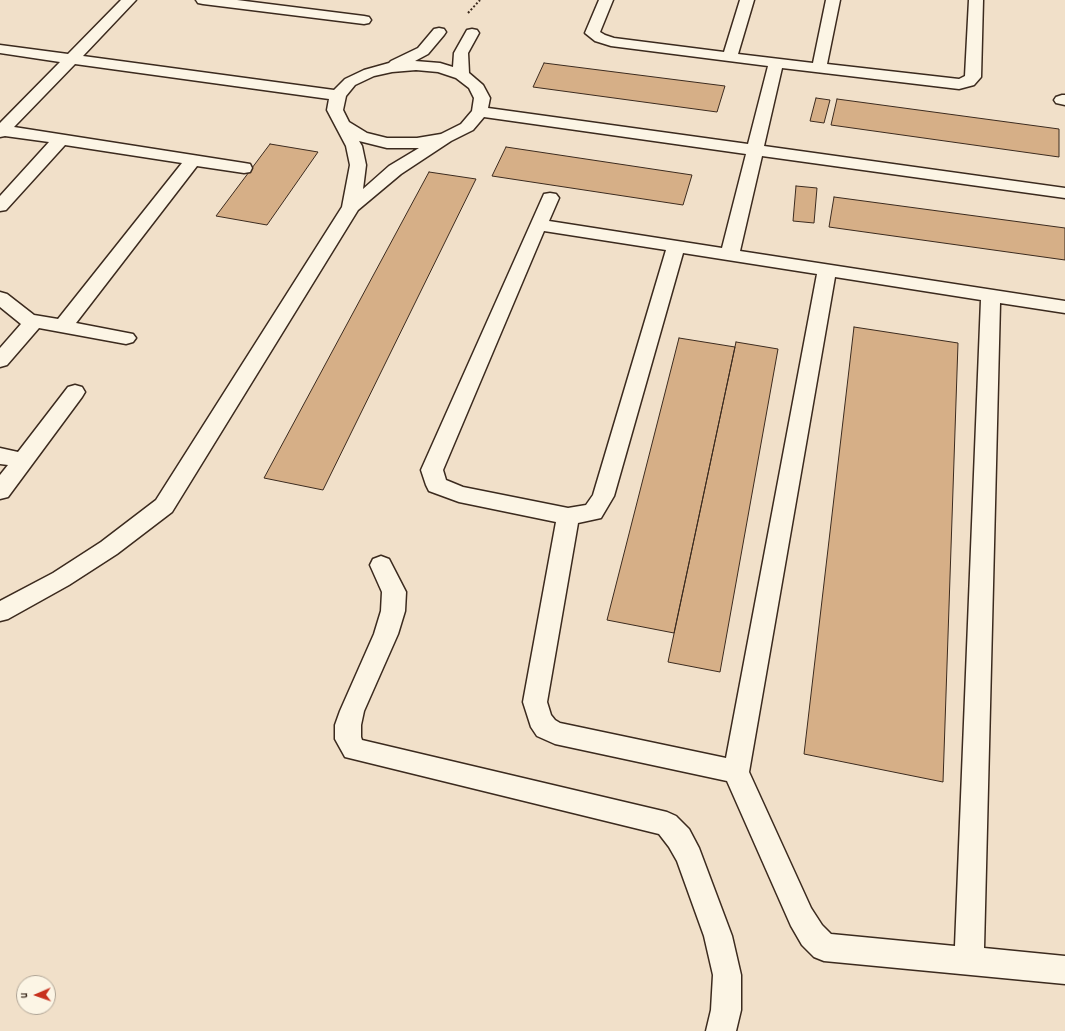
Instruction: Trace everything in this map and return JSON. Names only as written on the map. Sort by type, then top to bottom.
[{"type":"street","points":[[1,131],[129,0]]},
{"type":"street","points":[[203,0],[364,20]]},
{"type":"street","points":[[309,13],[319,0]]},
{"type":"street","points":[[606,0],[593,30],[594,35],[611,42],[946,84],[968,82],[973,78],[976,0]]},
{"type":"street","points":[[730,57],[747,0]]},
{"type":"street","points":[[819,68],[833,0]]},
{"type":"street","points":[[392,67],[423,51],[440,32]]},
{"type":"street","points":[[461,75],[461,53],[472,33]]},
{"type":"street","points":[[0,49],[338,95]]},
{"type":"street","points":[[730,254],[776,63]]},
{"type":"street","points":[[0,612],[61,579],[109,548],[164,506],[350,207],[395,170],[445,138],[467,127],[480,112],[482,98],[475,85],[461,75],[440,68],[416,65],[392,67],[369,72],[350,82],[338,95],[335,110],[354,146],[358,165],[350,207]]},
{"type":"street","points":[[480,112],[1065,193]]},
{"type":"street","points":[[343,125],[361,136],[387,143],[417,143],[445,138]]},
{"type":"street","points":[[1,131],[244,168]]},
{"type":"street","points":[[0,206],[61,139]]},
{"type":"street","points":[[63,326],[193,160]]},
{"type":"street","points":[[550,198],[432,470],[437,485],[459,494],[568,516],[593,512],[603,496],[676,246]]},
{"type":"street","points":[[538,225],[1065,307]]},
{"type":"street","points":[[827,270],[736,772],[801,917],[812,935],[824,947],[1065,970]]},
{"type":"street","points":[[969,961],[991,295]]},
{"type":"street","points":[[0,298],[28,320],[126,338]]},
{"type":"street","points":[[0,360],[36,321]]},
{"type":"street","points":[[0,491],[75,392]]},
{"type":"street","points":[[0,456],[23,462]]},
{"type":"street","points":[[568,516],[535,702],[540,718],[546,728],[555,734],[736,772]]},
{"type":"street","points":[[381,565],[394,592],[393,611],[386,634],[348,725],[348,739],[354,749],[667,824],[679,838],[689,857],[718,936],[727,975],[726,1010],[721,1031]]},
{"type":"building","points":[[544,63],[725,86],[717,112],[533,87]]},
{"type":"building","points":[[816,98],[830,100],[824,123],[810,121]]},
{"type":"building","points":[[837,99],[1059,129],[1059,157],[831,125]]},
{"type":"building","points":[[270,144],[318,152],[267,225],[216,216]]},
{"type":"building","points":[[506,147],[692,175],[683,205],[492,176]]},
{"type":"building","points":[[429,172],[476,179],[323,490],[264,478]]},
{"type":"building","points":[[796,186],[817,188],[814,223],[793,221]]},
{"type":"building","points":[[834,197],[1065,228],[1065,260],[829,227]]},
{"type":"building","points":[[854,327],[958,343],[943,782],[804,754]]},
{"type":"building","points":[[679,338],[735,347],[674,633],[607,620]]},
{"type":"building","points":[[736,342],[778,349],[720,672],[668,662]]}]
